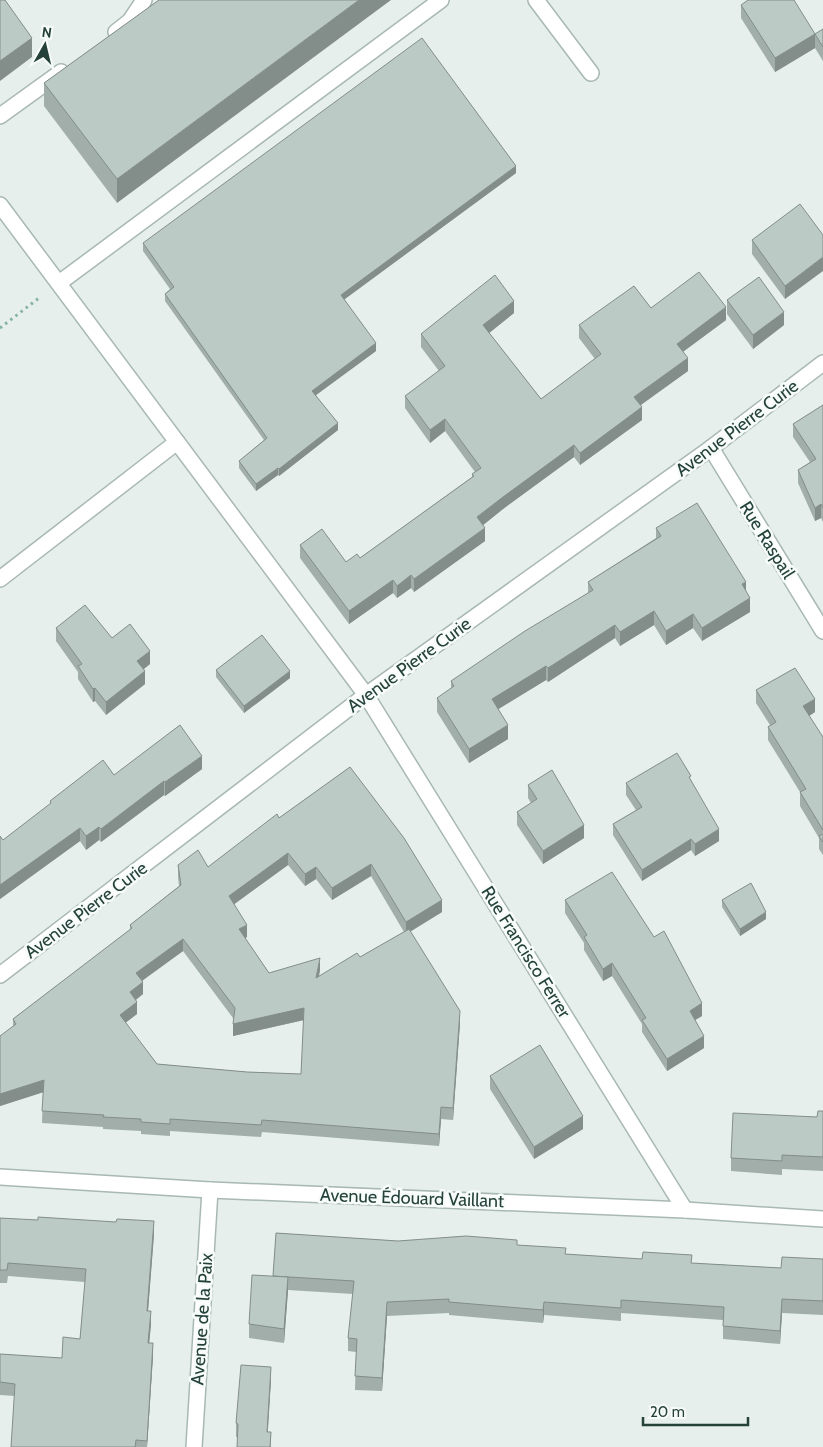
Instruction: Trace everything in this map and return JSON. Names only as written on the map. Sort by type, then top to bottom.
[{"type":"street","points":[[107,38],[130,21],[144,0]]},
{"type":"street","points":[[59,283],[441,0]]},
{"type":"street","points":[[536,0],[591,74]]},
{"type":"street","points":[[0,116],[69,66]]},
{"type":"street","name":"Rue Francisco Ferrer","points":[[0,205],[366,695],[685,1210]]},
{"type":"street","name":"Avenue Pierre Curie","points":[[0,976],[366,695],[711,448],[823,362]]},
{"type":"street","points":[[0,579],[177,442]]},
{"type":"street","name":"Rue Raspail","points":[[711,448],[823,631]]},
{"type":"street","name":"Avenue Édouard Vaillant","points":[[0,1177],[210,1190],[685,1210],[823,1220]]},
{"type":"street","name":"Avenue de la Paix","points":[[194,1447],[210,1190]]},
{"type":"path","points":[[0,328],[59,283]]},
{"type":"building","points":[[0,0],[5,0],[32,38],[0,61]]},
{"type":"building","points":[[159,0],[359,0],[117,179],[44,83]]},
{"type":"building","points":[[748,0],[794,0],[815,34],[775,58],[741,5]]},
{"type":"building","points":[[823,29],[823,47],[815,34]]},
{"type":"building","points":[[422,38],[516,166],[341,295],[376,343],[312,391],[338,423],[279,469],[256,484],[239,461],[267,438],[165,294],[174,287],[143,243]]},
{"type":"building","points":[[800,204],[823,235],[823,257],[785,286],[752,240]]},
{"type":"building","points":[[699,272],[726,307],[677,344],[688,358],[634,397],[642,407],[580,453],[574,445],[503,497],[477,517],[485,528],[414,579],[411,575],[397,586],[393,580],[349,611],[300,545],[322,529],[346,562],[357,554],[360,558],[474,476],[472,474],[481,468],[445,419],[430,430],[405,396],[445,366],[421,334],[495,275],[514,301],[483,325],[541,399],[601,354],[579,325],[634,286],[651,308]]},
{"type":"building","points":[[759,277],[784,312],[753,335],[727,300]]},
{"type":"building","points":[[823,405],[823,508],[821,504],[815,508],[798,470],[816,459],[793,424]]},
{"type":"building","points":[[697,503],[746,582],[742,584],[750,598],[702,628],[693,614],[666,631],[654,611],[620,632],[615,625],[548,668],[546,666],[492,699],[508,725],[469,749],[437,698],[454,686],[451,681],[525,631],[593,590],[588,582],[661,536],[656,528]]},
{"type":"building","points":[[85,605],[112,638],[130,624],[150,651],[137,661],[145,671],[106,702],[95,688],[93,689],[78,666],[82,664],[56,628]]},
{"type":"building","points":[[262,635],[290,671],[244,706],[216,670]]},
{"type":"building","points":[[795,668],[815,699],[803,706],[823,737],[823,830],[800,792],[806,789],[768,727],[776,722],[756,690]]},
{"type":"building","points":[[180,725],[202,756],[164,781],[101,829],[99,827],[86,836],[80,828],[0,885],[0,836],[3,840],[103,760],[114,775]]},
{"type":"building","points":[[677,753],[719,829],[695,844],[691,839],[642,870],[613,824],[642,807],[626,783]]},
{"type":"building","points":[[350,767],[404,838],[442,900],[406,922],[371,864],[332,888],[316,867],[305,874],[288,853],[229,896],[247,925],[239,929],[269,973],[320,958],[316,978],[357,953],[360,957],[409,929],[460,1011],[453,1108],[441,1107],[439,1134],[262,1120],[261,1125],[170,1119],[170,1124],[141,1122],[141,1119],[103,1117],[104,1115],[42,1111],[44,1080],[0,1094],[0,1036],[16,1024],[13,1019],[132,928],[130,925],[181,885],[178,865],[198,850],[208,867],[277,814],[279,818]],"holes":[[[183,939],[235,1008],[233,1024],[304,1008],[301,1074],[247,1072],[157,1064],[120,1015],[137,1002],[130,992],[143,982],[136,973]]]},
{"type":"building","points":[[552,770],[584,825],[543,851],[517,812],[537,799],[528,785]]},
{"type":"building","points":[[823,834],[823,842],[819,836]]},
{"type":"building","points":[[612,872],[654,937],[664,931],[702,1003],[690,1011],[704,1036],[667,1059],[642,1020],[646,1018],[612,963],[603,969],[584,937],[587,935],[565,900]]},
{"type":"building","points":[[751,883],[766,912],[740,929],[722,900]]},
{"type":"building","points":[[540,1045],[583,1116],[534,1147],[490,1076]]},
{"type":"building","points":[[818,1111],[823,1111],[823,1157],[782,1155],[782,1161],[731,1158],[733,1113],[817,1117]]},
{"type":"building","points":[[38,1217],[116,1222],[117,1219],[154,1221],[147,1311],[151,1311],[148,1343],[153,1343],[147,1441],[136,1440],[135,1447],[11,1447],[15,1384],[0,1382],[0,1354],[62,1358],[63,1337],[80,1339],[86,1269],[8,1263],[7,1270],[0,1270],[0,1218],[38,1220]]},
{"type":"building","points":[[276,1233],[398,1241],[466,1236],[517,1240],[517,1245],[566,1248],[565,1254],[642,1259],[643,1252],[692,1255],[691,1263],[781,1268],[782,1257],[823,1259],[823,1301],[782,1299],[780,1331],[723,1326],[724,1307],[621,1300],[621,1308],[544,1302],[543,1310],[449,1302],[449,1299],[387,1302],[382,1378],[355,1376],[357,1339],[348,1338],[354,1281],[273,1276]]},
{"type":"building","points":[[252,1275],[288,1277],[284,1329],[249,1324]]},
{"type":"building","points":[[241,1365],[271,1367],[267,1432],[271,1432],[270,1447],[237,1447],[238,1424],[236,1423]]}]
